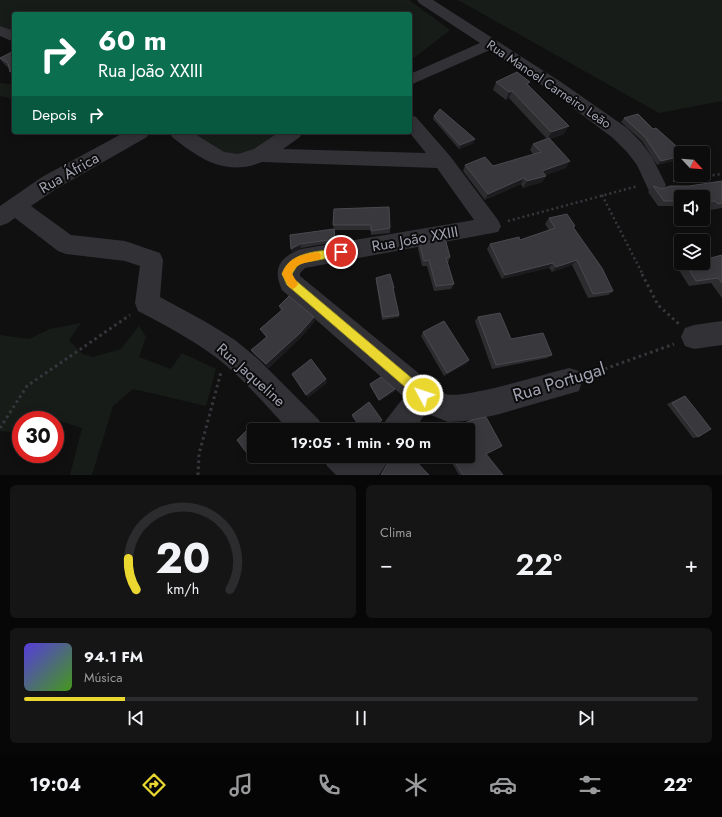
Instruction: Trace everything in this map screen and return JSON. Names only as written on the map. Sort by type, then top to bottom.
[{"type":"street","name":"Rua Manoel Carneiro Leão","points":[[424,0],[555,86],[620,133],[634,147],[645,162],[656,185]]},
{"type":"street","points":[[0,30],[12,36]]},
{"type":"street","points":[[412,79],[490,44]]},
{"type":"street","points":[[412,123],[443,161],[490,226]]},
{"type":"street","name":"Rua África","points":[[7,212],[49,183],[136,134]]},
{"type":"street","points":[[182,134],[206,151],[230,162],[242,161],[259,155],[290,134]]},
{"type":"street","points":[[259,155],[443,161]]},
{"type":"street","points":[[7,212],[66,244],[125,251],[152,260],[147,303]]},
{"type":"street","name":"Rua João XXIII","points":[[423,395],[298,290],[290,282],[287,274],[294,263],[301,259],[490,226]]},
{"type":"street","name":"Rua Jaqueline","points":[[147,303],[190,326],[226,350],[270,389],[302,423]]},
{"type":"street","points":[[694,338],[722,333]]},
{"type":"street","name":"Rua Portugal","points":[[423,395],[440,406],[448,408],[465,407],[496,401],[569,381]]},
{"type":"street","points":[[401,423],[423,395]]},
{"type":"street","points":[[345,463],[360,475],[369,463]]},
{"type":"path","points":[[490,226],[636,186],[656,185],[722,174]]},
{"type":"path","points":[[602,196],[658,305],[694,338]]},
{"type":"path","points":[[0,428],[27,386],[147,303]]},
{"type":"path","name":"Rua Portugal","points":[[569,381],[694,338]]},
{"type":"path","points":[[198,475],[199,454],[226,350]]},
{"type":"shaded area","points":[[0,0],[409,0],[450,30],[412,59],[412,12],[12,12],[12,31],[0,26]]},
{"type":"shaded area","points":[[458,0],[722,0],[722,101],[659,113]]},
{"type":"shaded area","points":[[0,83],[12,85],[12,99],[0,96]]},
{"type":"shaded area","points":[[191,134],[281,134],[258,148],[230,162]]},
{"type":"shaded area","points":[[81,323],[69,340],[82,354],[93,357],[121,349],[139,326],[146,337],[139,357],[171,369],[182,353],[216,369],[206,406],[133,389],[113,406],[92,475],[70,475],[82,428],[64,422],[64,411],[12,411],[12,431],[0,431],[0,335],[29,339],[50,329]]},
{"type":"building","points":[[12,52],[12,71],[10,72],[8,63],[0,58]]},
{"type":"building","points":[[517,72],[530,82],[527,84],[569,126],[551,132],[512,91],[509,92],[496,82]]},
{"type":"building","points":[[440,109],[475,139],[460,145],[434,116]]},
{"type":"building","points":[[638,114],[653,129],[656,128],[676,146],[674,146],[674,158],[661,161],[645,137],[624,118]]},
{"type":"building","points":[[549,138],[570,161],[542,171],[546,176],[527,181],[524,178],[488,194],[465,165],[485,157],[493,166],[541,152],[533,144]]},
{"type":"building","points":[[722,181],[722,203],[718,204],[715,201],[710,201],[710,190],[674,190],[674,201],[664,201],[653,186],[662,189],[670,186],[689,186]]},
{"type":"building","points":[[389,207],[390,228],[371,231],[371,225],[333,225],[334,209]]},
{"type":"building","points":[[567,214],[575,226],[573,227],[602,268],[613,291],[593,294],[577,260],[556,267],[553,263],[505,275],[490,244],[519,237],[520,240],[555,228],[549,218]]},
{"type":"building","points":[[334,229],[335,239],[300,244],[291,249],[290,235]]},
{"type":"building","points":[[445,238],[450,257],[446,258],[454,284],[436,286],[429,260],[424,261],[419,243]]},
{"type":"building","points":[[722,255],[722,283],[718,278],[696,281],[689,270],[710,270],[710,258]]},
{"type":"building","points":[[390,274],[399,315],[383,317],[376,278]]},
{"type":"building","points":[[289,296],[314,317],[300,333],[266,364],[251,350],[267,337],[260,329],[283,309],[279,306]]},
{"type":"building","points":[[500,313],[511,339],[543,333],[552,355],[496,365],[478,317]]},
{"type":"building","points":[[444,321],[469,360],[447,373],[423,332]]},
{"type":"building","points":[[311,359],[326,379],[306,395],[292,374]]},
{"type":"building","points":[[381,377],[395,389],[379,400],[370,384]]},
{"type":"building","points":[[685,396],[711,429],[698,437],[672,403]]},
{"type":"building","points":[[369,402],[382,420],[378,423],[357,423],[352,415]]},
{"type":"building","points":[[486,417],[502,446],[486,454],[503,475],[463,475],[455,463],[475,463],[475,423],[465,423],[471,420]]},
{"type":"building","points":[[247,430],[246,452],[237,440]]},
{"type":"building","points":[[388,463],[418,463],[429,475],[381,475]]},
{"type":"slow traffic","points":[[293,284],[290,282],[287,274],[294,263],[301,259],[317,256]]},
{"type":"route","points":[[341,252],[301,259],[294,263],[287,274],[290,282],[423,395]]}]
